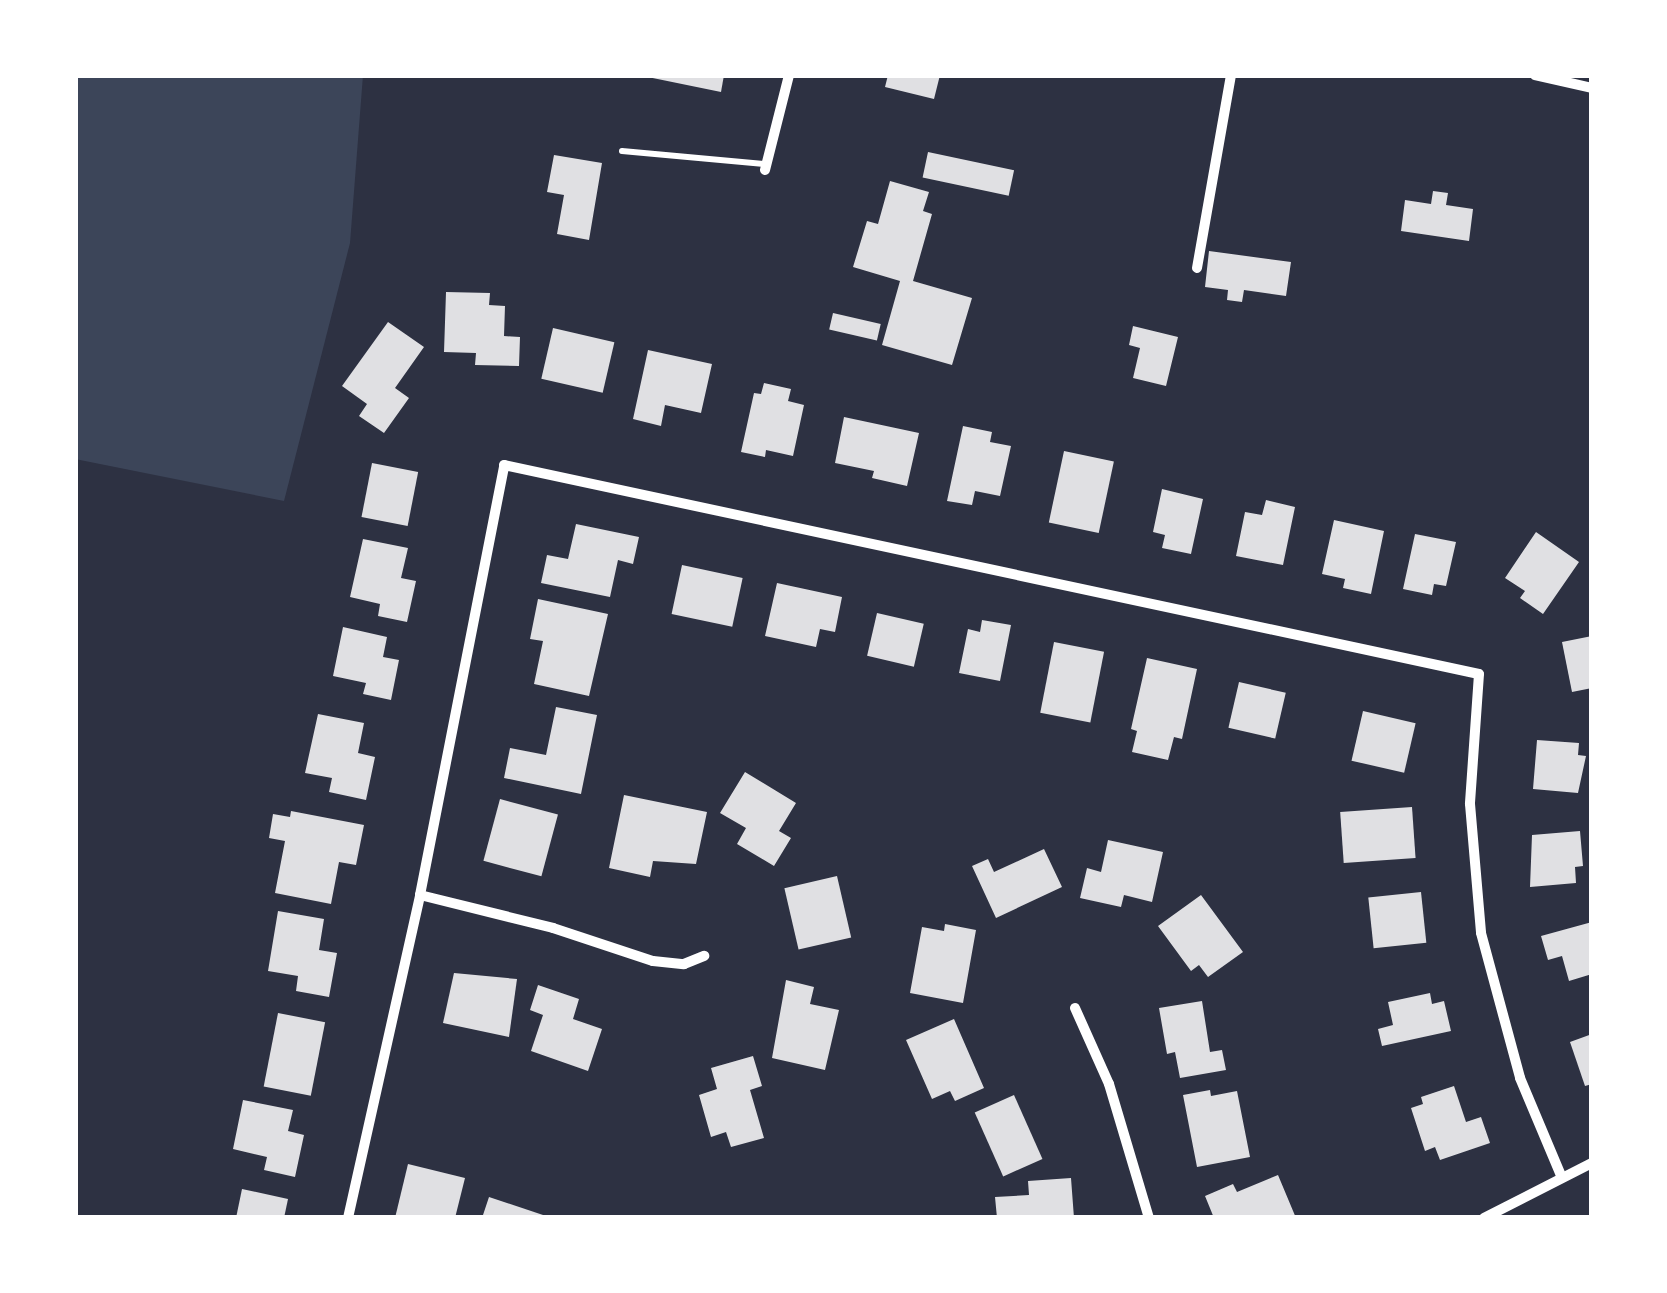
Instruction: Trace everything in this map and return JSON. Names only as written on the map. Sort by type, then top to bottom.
[{"type":"street","points":[[765,167],[789,75]]},
{"type":"street","points":[[1197,268],[1231,75]]},
{"type":"street","points":[[1534,75],[1592,88]]},
{"type":"street","points":[[349,1218],[420,895],[504,465],[1479,674],[1470,804],[1480,933],[1520,1078],[1562,1178]]},
{"type":"street","points":[[420,895],[553,928],[653,962],[684,964],[704,956]]},
{"type":"street","points":[[1075,1008],[1109,1084],[1149,1218]]},
{"type":"street","points":[[1484,1218],[1592,1163]]},
{"type":"lane","points":[[622,151],[765,167]]},
{"type":"shaded area","points":[[75,75],[363,75],[350,243],[284,501],[75,459]]},
{"type":"building","points":[[638,75],[724,75],[721,92]]},
{"type":"building","points":[[888,75],[940,75],[934,99],[885,87]]},
{"type":"building","points":[[928,152],[1014,170],[1009,196],[923,177]]},
{"type":"building","points":[[554,155],[602,163],[589,240],[557,234],[564,195],[547,192]]},
{"type":"building","points":[[890,181],[929,192],[923,211],[932,214],[913,281],[972,298],[952,365],[882,345],[900,281],[853,267],[867,221],[878,224]]},
{"type":"building","points":[[1433,191],[1448,193],[1446,205],[1473,209],[1469,241],[1401,231],[1405,200],[1431,204]]},
{"type":"building","points":[[1209,251],[1291,262],[1286,296],[1244,290],[1242,302],[1227,300],[1228,290],[1205,287]]},
{"type":"building","points":[[446,292],[490,293],[489,305],[505,306],[504,336],[520,337],[519,366],[475,365],[476,353],[444,352]]},
{"type":"building","points":[[833,313],[881,324],[877,341],[829,330]]},
{"type":"building","points":[[388,322],[424,347],[395,388],[409,398],[384,433],[359,416],[367,404],[342,386]]},
{"type":"building","points":[[1133,326],[1178,337],[1166,386],[1133,378],[1140,348],[1129,345]]},
{"type":"building","points":[[553,328],[614,342],[603,393],[541,379]]},
{"type":"building","points":[[648,350],[712,364],[701,413],[665,405],[661,426],[633,419]]},
{"type":"building","points":[[764,383],[791,389],[788,401],[804,405],[793,456],[766,450],[765,457],[741,452],[754,393],[761,394]]},
{"type":"building","points":[[844,417],[919,433],[907,486],[872,478],[874,471],[835,463]]},
{"type":"building","points":[[963,426],[992,432],[990,442],[1011,446],[1000,496],[975,491],[972,505],[947,501]]},
{"type":"building","points":[[1064,451],[1114,462],[1099,533],[1049,522]]},
{"type":"building","points":[[372,463],[418,472],[408,526],[362,517]]},
{"type":"building","points":[[1162,489],[1203,499],[1191,554],[1162,548],[1165,535],[1153,532]]},
{"type":"building","points":[[1266,500],[1295,507],[1283,565],[1236,556],[1245,512],[1262,515]]},
{"type":"building","points":[[1334,520],[1384,531],[1371,594],[1343,588],[1345,579],[1322,574]]},
{"type":"building","points":[[576,524],[639,537],[633,564],[618,560],[610,597],[541,583],[547,555],[568,559]]},
{"type":"building","points":[[1536,532],[1579,562],[1543,614],[1520,598],[1525,591],[1505,578]]},
{"type":"building","points":[[1415,534],[1456,542],[1446,586],[1434,584],[1432,595],[1403,589]]},
{"type":"building","points":[[363,539],[408,548],[401,578],[416,581],[407,622],[378,616],[380,604],[350,597]]},
{"type":"building","points":[[682,565],[743,578],[732,627],[672,614]]},
{"type":"building","points":[[777,583],[842,597],[835,632],[820,629],[816,647],[765,636]]},
{"type":"building","points":[[538,599],[608,614],[589,696],[534,684],[543,641],[530,639]]},
{"type":"building","points":[[877,613],[924,624],[914,667],[867,656]]},
{"type":"building","points":[[982,620],[1011,625],[1000,681],[959,673],[968,629],[980,632]]},
{"type":"building","points":[[343,627],[387,637],[383,657],[399,660],[391,700],[363,694],[366,683],[333,676]]},
{"type":"building","points":[[1592,636],[1592,688],[1572,692],[1562,642]]},
{"type":"building","points":[[1054,642],[1104,652],[1090,722],[1040,713]]},
{"type":"building","points":[[1147,658],[1197,669],[1182,739],[1174,737],[1168,760],[1132,752],[1137,731],[1131,729]]},
{"type":"building","points":[[1239,682],[1286,693],[1275,739],[1228,728]]},
{"type":"building","points":[[556,707],[597,715],[581,794],[504,778],[510,748],[546,755]]},
{"type":"building","points":[[1363,711],[1416,723],[1404,773],[1352,761]]},
{"type":"building","points":[[318,714],[364,723],[358,753],[375,757],[366,800],[329,792],[332,778],[305,773]]},
{"type":"building","points":[[1537,740],[1579,743],[1578,755],[1586,756],[1578,793],[1533,789]]},
{"type":"building","points":[[745,772],[796,803],[779,831],[791,838],[774,866],[737,844],[746,828],[720,813]]},
{"type":"building","points":[[624,795],[707,812],[696,864],[653,861],[650,877],[609,868]]},
{"type":"building","points":[[500,799],[558,815],[541,876],[483,861]]},
{"type":"building","points":[[1412,807],[1416,858],[1344,863],[1340,812]]},
{"type":"building","points":[[291,811],[364,825],[356,865],[339,862],[331,904],[275,893],[285,841],[269,838],[273,814],[290,817]]},
{"type":"building","points":[[1580,831],[1583,866],[1575,867],[1576,883],[1530,887],[1532,835]]},
{"type":"building","points":[[1108,840],[1163,852],[1152,902],[1124,895],[1121,907],[1080,898],[1087,868],[1101,872]]},
{"type":"building","points":[[1044,849],[1062,887],[996,918],[972,866],[988,859],[994,872]]},
{"type":"building","points":[[837,876],[851,937],[799,950],[784,888]]},
{"type":"building","points":[[1421,892],[1426,943],[1374,948],[1368,898]]},
{"type":"building","points":[[1201,895],[1243,952],[1208,977],[1199,965],[1191,971],[1158,926]]},
{"type":"building","points":[[278,911],[324,919],[319,950],[337,953],[329,997],[296,991],[298,976],[268,971]]},
{"type":"building","points":[[1592,922],[1592,974],[1569,981],[1562,956],[1548,960],[1541,936]]},
{"type":"building","points":[[945,924],[976,930],[963,1003],[910,993],[922,927],[944,931]]},
{"type":"building","points":[[454,973],[517,979],[509,1037],[443,1023]]},
{"type":"building","points":[[786,980],[814,987],[810,1004],[839,1010],[825,1070],[772,1058]]},
{"type":"building","points":[[538,985],[579,999],[573,1019],[602,1029],[588,1071],[531,1051],[543,1015],[530,1010]]},
{"type":"building","points":[[1430,993],[1432,1004],[1444,1001],[1451,1031],[1382,1046],[1378,1029],[1393,1025],[1388,1002]]},
{"type":"building","points":[[1202,1001],[1210,1052],[1222,1050],[1226,1070],[1180,1078],[1175,1052],[1167,1054],[1159,1008]]},
{"type":"building","points":[[278,1013],[325,1022],[311,1096],[264,1087]]},
{"type":"building","points":[[954,1019],[984,1088],[955,1101],[950,1091],[932,1099],[906,1040]]},
{"type":"building","points":[[1592,1034],[1592,1084],[1585,1086],[1570,1042]]},
{"type":"building","points":[[753,1056],[762,1086],[750,1090],[764,1138],[731,1147],[726,1132],[711,1137],[699,1095],[717,1089],[711,1068]]},
{"type":"building","points":[[1454,1086],[1466,1122],[1481,1117],[1490,1143],[1440,1160],[1435,1147],[1425,1151],[1411,1108],[1423,1104],[1421,1097]]},
{"type":"building","points":[[1210,1090],[1211,1096],[1237,1091],[1250,1157],[1197,1167],[1183,1095]]},
{"type":"building","points":[[1014,1095],[1042,1159],[1003,1176],[975,1112]]},
{"type":"building","points":[[243,1100],[293,1110],[288,1131],[304,1135],[295,1177],[264,1170],[267,1157],[233,1149]]},
{"type":"building","points":[[408,1164],[465,1178],[455,1218],[395,1218]]},
{"type":"building","points":[[1278,1175],[1296,1218],[1214,1218],[1205,1196],[1233,1184],[1237,1192]]},
{"type":"building","points":[[1071,1178],[1074,1218],[997,1218],[995,1197],[1029,1195],[1028,1181]]},
{"type":"building","points":[[242,1189],[288,1199],[284,1218],[236,1218]]},
{"type":"building","points":[[489,1197],[549,1217],[549,1218],[482,1218]]}]
